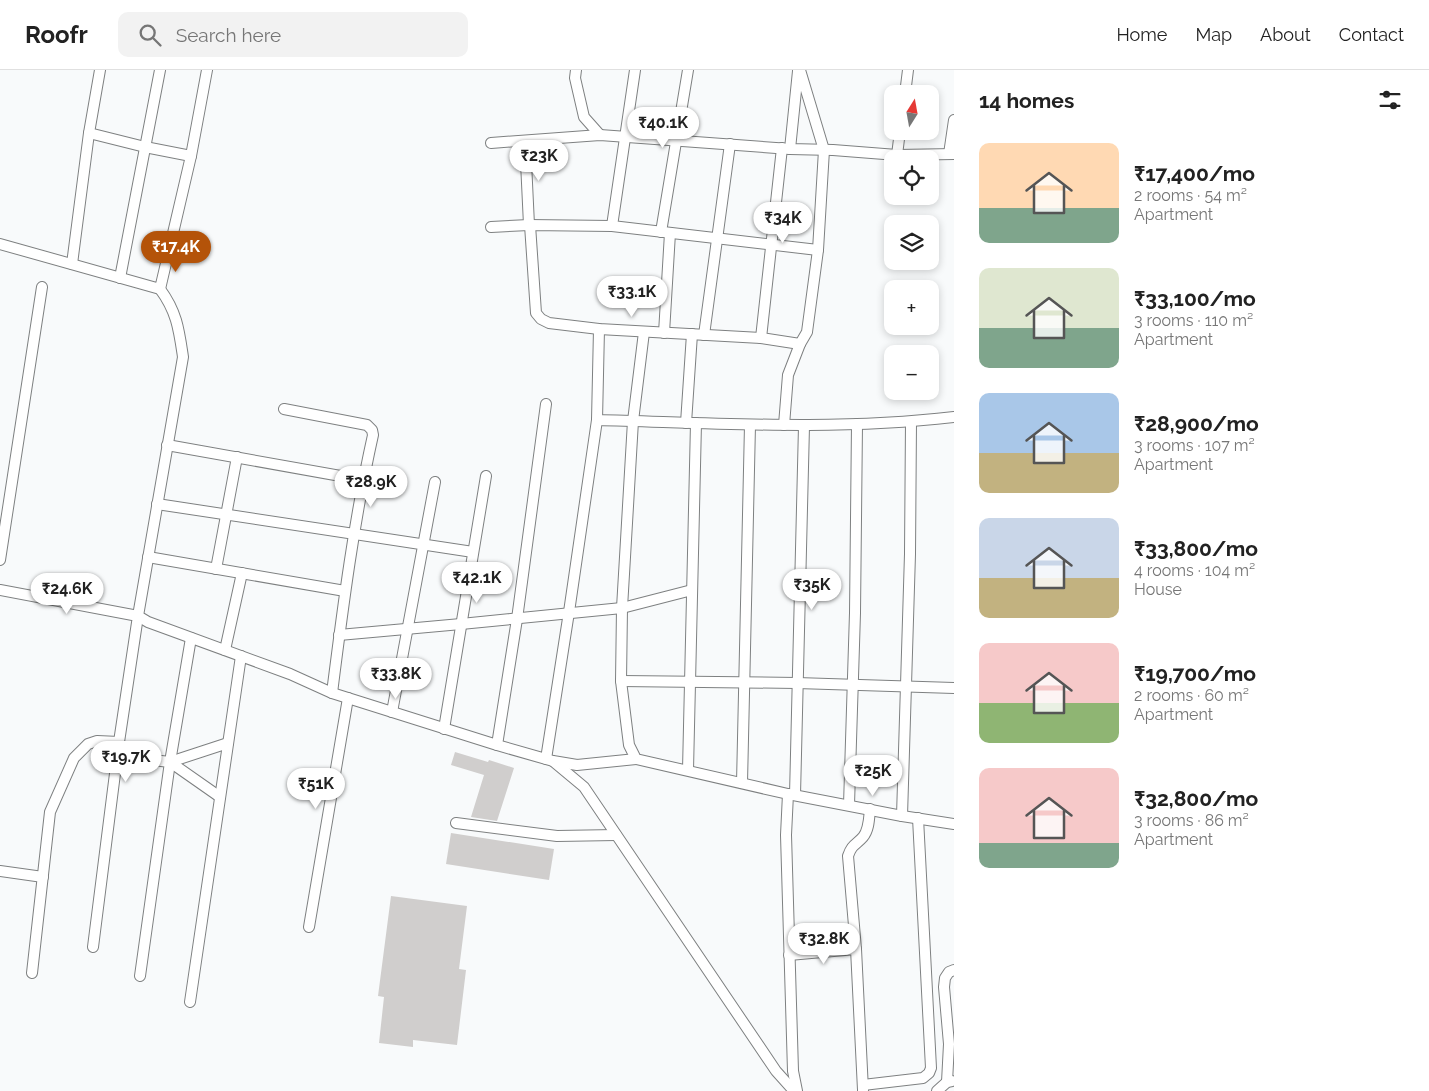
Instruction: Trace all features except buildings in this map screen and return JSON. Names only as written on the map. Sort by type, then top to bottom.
[{"type":"street","points":[[72,264],[89,133],[100,70]]},
{"type":"street","points":[[120,278],[160,70]]},
{"type":"street","points":[[160,290],[192,156],[207,70]]},
{"type":"street","points":[[576,70],[575,78],[584,118],[600,135]]},
{"type":"street","points":[[612,226],[635,70]]},
{"type":"street","points":[[664,333],[666,232],[688,70]]},
{"type":"street","points":[[761,338],[770,245],[799,70]]},
{"type":"street","points":[[784,425],[788,376],[800,344],[807,332],[818,250],[824,150],[799,70]]},
{"type":"street","points":[[906,85],[908,70]]},
{"type":"street","points":[[939,154],[952,154],[954,120]]},
{"type":"street","points":[[89,133],[192,156]]},
{"type":"street","points":[[491,144],[600,135],[786,149],[884,153]]},
{"type":"street","points":[[525,141],[536,313],[540,319],[549,323],[599,329],[761,338],[800,344]]},
{"type":"street","points":[[704,335],[730,144]]},
{"type":"street","points":[[491,227],[529,225],[612,226],[818,250]]},
{"type":"street","points":[[0,244],[160,290],[170,303],[176,317],[183,357],[138,616],[117,756],[93,947]]},
{"type":"street","points":[[0,560],[42,287]]},
{"type":"street","points":[[549,760],[596,420],[599,329]]},
{"type":"street","points":[[636,759],[629,745],[621,681],[622,608],[633,421],[644,332]]},
{"type":"street","points":[[688,770],[692,590],[692,334]]},
{"type":"street","points":[[497,745],[517,619],[546,404]]},
{"type":"street","points":[[284,409],[367,425],[372,430],[373,435],[354,534],[332,692]]},
{"type":"street","points":[[596,420],[804,426],[911,422],[954,417]]},
{"type":"street","points":[[902,816],[910,554],[911,422]]},
{"type":"street","points":[[849,805],[857,424]]},
{"type":"street","points":[[742,783],[750,425]]},
{"type":"street","points":[[796,1091],[793,1071],[786,835],[792,795],[798,683],[804,426]]},
{"type":"street","points":[[168,444],[363,480]]},
{"type":"street","points":[[216,569],[237,457]]},
{"type":"street","points":[[444,728],[486,476]]},
{"type":"street","points":[[392,712],[435,482]]},
{"type":"street","points":[[157,504],[473,552]]},
{"type":"street","points":[[148,557],[345,591]]},
{"type":"street","points":[[225,650],[242,573]]},
{"type":"street","points":[[0,590],[138,616],[148,622],[290,674],[348,698],[549,760],[577,765],[636,759],[792,795],[954,824]]},
{"type":"street","points":[[339,635],[622,608],[692,590]]},
{"type":"street","points":[[140,976],[170,762],[191,638]]},
{"type":"street","points":[[190,1002],[241,656]]},
{"type":"street","points":[[621,681],[853,684],[954,688]]},
{"type":"street","points":[[309,927],[348,698]]},
{"type":"street","points":[[32,973],[50,812],[74,758],[88,744],[97,741],[119,742]]},
{"type":"street","points":[[117,756],[170,762],[228,743]]},
{"type":"street","points":[[549,760],[584,788],[776,1071],[796,1091]]},
{"type":"street","points":[[170,762],[220,797]]},
{"type":"street","points":[[870,810],[869,826],[864,836],[851,847],[848,856],[856,949],[863,1088],[923,1078],[929,1073],[931,1068],[918,818]]},
{"type":"street","points":[[456,823],[557,836],[616,835]]},
{"type":"street","points":[[0,871],[43,877]]},
{"type":"street","points":[[789,955],[856,949]]},
{"type":"street","points":[[937,1091],[951,1082],[944,986],[945,978],[949,972],[954,970]]}]
